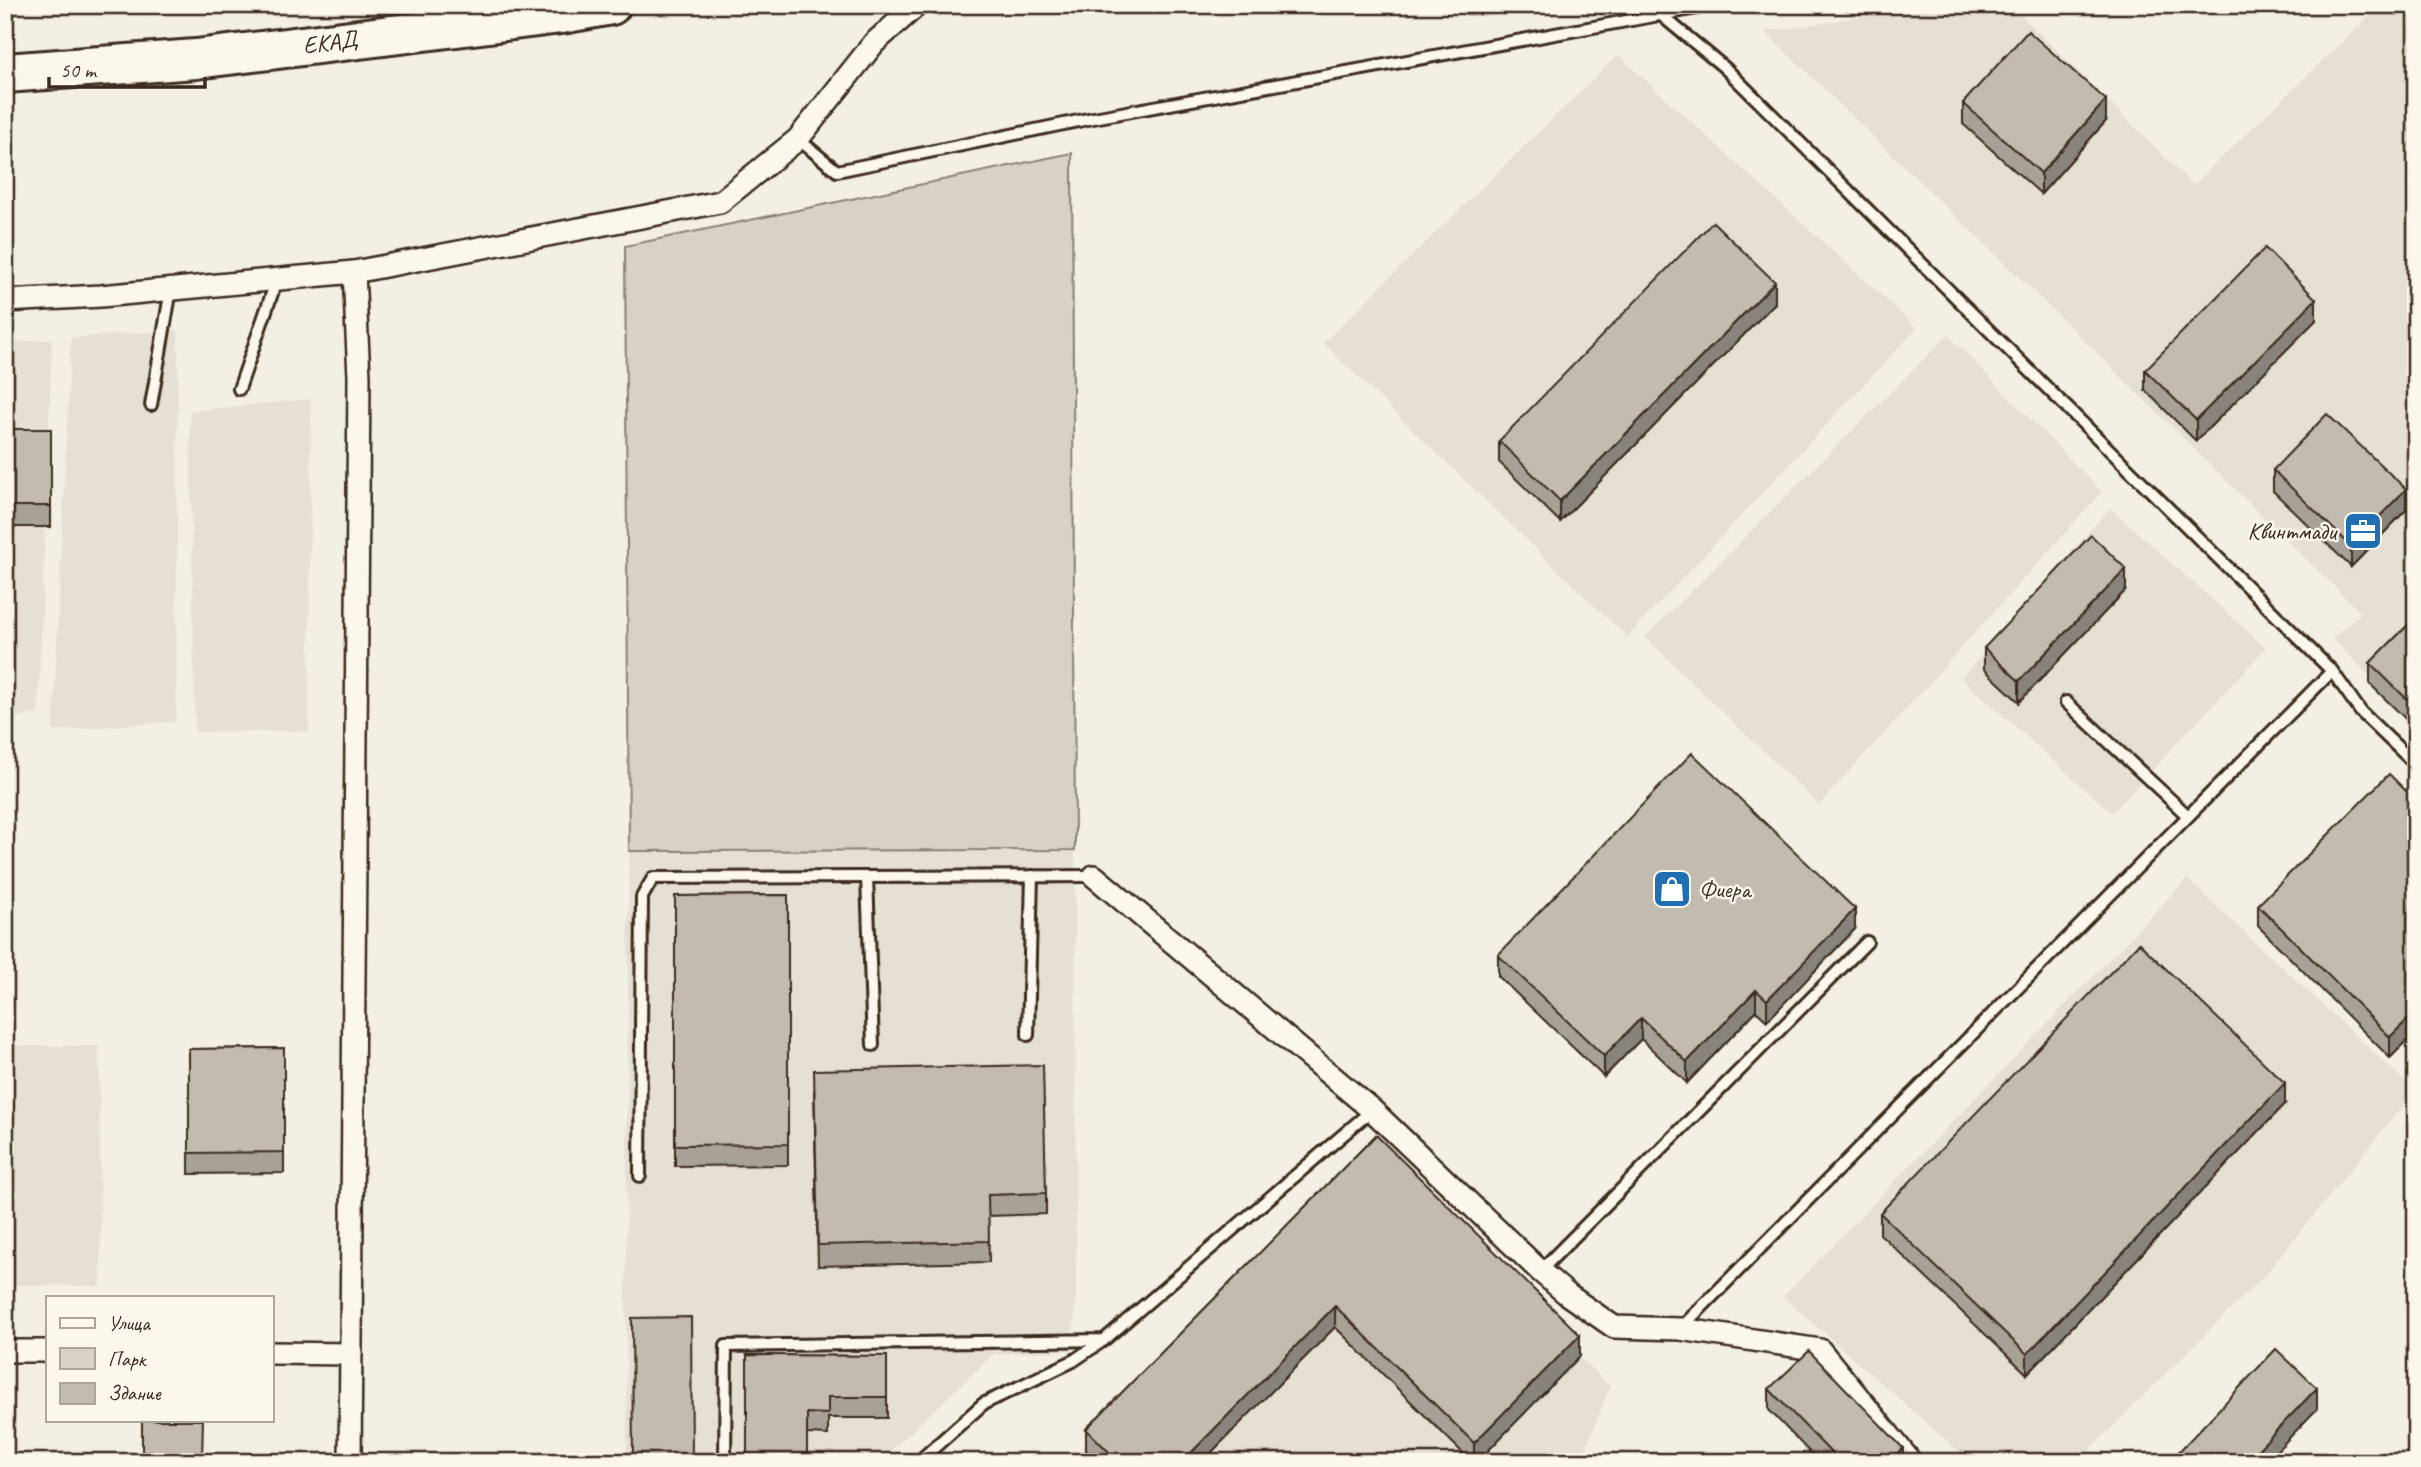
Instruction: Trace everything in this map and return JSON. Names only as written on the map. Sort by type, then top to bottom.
[{"type":"highway","name":"ЕКАД","points":[[5,73],[196,59],[561,14],[611,5]]},
{"type":"street","points":[[5,301],[354,272],[720,202],[798,139],[874,43],[917,5]]},
{"type":"street","points":[[350,1462],[359,377],[354,272]]},
{"type":"street","points":[[1094,876],[1372,1110],[1568,1295],[1614,1326],[1681,1329],[1819,1350],[1911,1462]]},
{"type":"street","points":[[5,1351],[46,1351]]},
{"type":"street","points":[[273,1353],[351,1354]]},
{"type":"lane","points":[[798,139],[837,171],[1088,119],[1714,5]]},
{"type":"lane","points":[[1661,15],[1725,68],[2332,671],[2361,712],[2416,765]]},
{"type":"lane","points":[[239,389],[277,279]]},
{"type":"lane","points":[[151,405],[171,289]]},
{"type":"lane","points":[[1681,1329],[2332,671]]},
{"type":"lane","points":[[2066,702],[2188,816]]},
{"type":"lane","points":[[1028,1035],[1032,876]]},
{"type":"lane","points":[[640,1176],[642,897],[653,878],[1094,876]]},
{"type":"lane","points":[[867,877],[873,1045]]},
{"type":"lane","points":[[1540,1271],[1867,942]]},
{"type":"lane","points":[[918,1462],[983,1404],[1073,1361],[1104,1340],[1372,1110]]},
{"type":"lane","points":[[725,1462],[726,1346],[1104,1340]]},
{"type":"shaded area","points":[[1935,5],[2011,5],[2193,185],[2381,5],[2416,7],[2416,723],[2332,638],[2361,613],[1765,32]]},
{"type":"shaded area","points":[[1618,55],[1917,328],[1627,637],[1323,343]]},
{"type":"shaded area","points":[[178,330],[176,721],[53,731],[71,338]]},
{"type":"shaded area","points":[[1948,335],[2102,492],[1819,805],[1645,637]]},
{"type":"shaded area","points":[[52,339],[38,714],[5,719],[5,343]]},
{"type":"shaded area","points":[[311,399],[309,731],[195,732],[190,411]]},
{"type":"shaded area","points":[[2110,508],[2266,648],[2112,813],[1961,678]]},
{"type":"shaded area","points":[[1075,850],[1076,1295],[1072,1350],[994,1354],[879,1462],[627,1462],[629,851]]},
{"type":"shaded area","points":[[2187,879],[2415,1091],[2263,1277],[2077,1462],[1971,1462],[1783,1297]]},
{"type":"shaded area","points":[[5,1046],[99,1046],[101,1286],[5,1285]]},
{"type":"shaded area","points":[[1370,1153],[1610,1387],[1580,1462],[1068,1462]]},
{"type":"green space","points":[[1072,153],[1075,850],[629,851],[625,246]]},
{"type":"building","points":[[2028,31],[2106,100],[2041,173],[1963,103]]},
{"type":"building","points":[[1713,222],[1775,282],[1560,501],[1499,441]]},
{"type":"building","points":[[2265,248],[2316,299],[2196,420],[2145,370]]},
{"type":"building","points":[[2327,414],[2406,489],[2351,546],[2273,470]]},
{"type":"building","points":[[5,429],[51,429],[51,506],[5,506]]},
{"type":"building","points":[[2091,535],[2126,569],[2019,681],[1984,648]]},
{"type":"building","points":[[2416,617],[2416,708],[2370,663]]},
{"type":"building","points":[[1692,753],[1855,909],[1767,1000],[1756,990],[1687,1062],[1641,1018],[1604,1056],[1498,955]]},
{"type":"building","points":[[2389,774],[2416,801],[2416,1011],[2390,1037],[2258,905]]},
{"type":"building","points":[[788,895],[788,1144],[675,1145],[675,896]]},
{"type":"building","points":[[2139,943],[2285,1083],[2027,1354],[1880,1213]]},
{"type":"building","points":[[284,1048],[284,1152],[189,1153],[189,1049]]},
{"type":"building","points":[[1043,1065],[1046,1193],[988,1195],[989,1241],[818,1245],[814,1070]]},
{"type":"building","points":[[1376,1135],[1580,1335],[1474,1443],[1335,1306],[1182,1462],[1119,1462],[1086,1429]]},
{"type":"building","points":[[691,1317],[692,1462],[633,1462],[632,1318]]},
{"type":"building","points":[[2276,1349],[2317,1388],[2246,1462],[2169,1462]]},
{"type":"building","points":[[1809,1351],[1903,1448],[1888,1462],[1840,1462],[1769,1389]]},
{"type":"building","points":[[747,1355],[887,1356],[887,1397],[828,1397],[828,1414],[807,1413],[807,1462],[747,1462]]},
{"type":"building","points":[[142,1422],[203,1422],[202,1462],[142,1462]]},
{"type":"place","name":"Квинтмади","points":[[2363,531]]},
{"type":"place","name":"Фиера","points":[[1672,889]]}]
